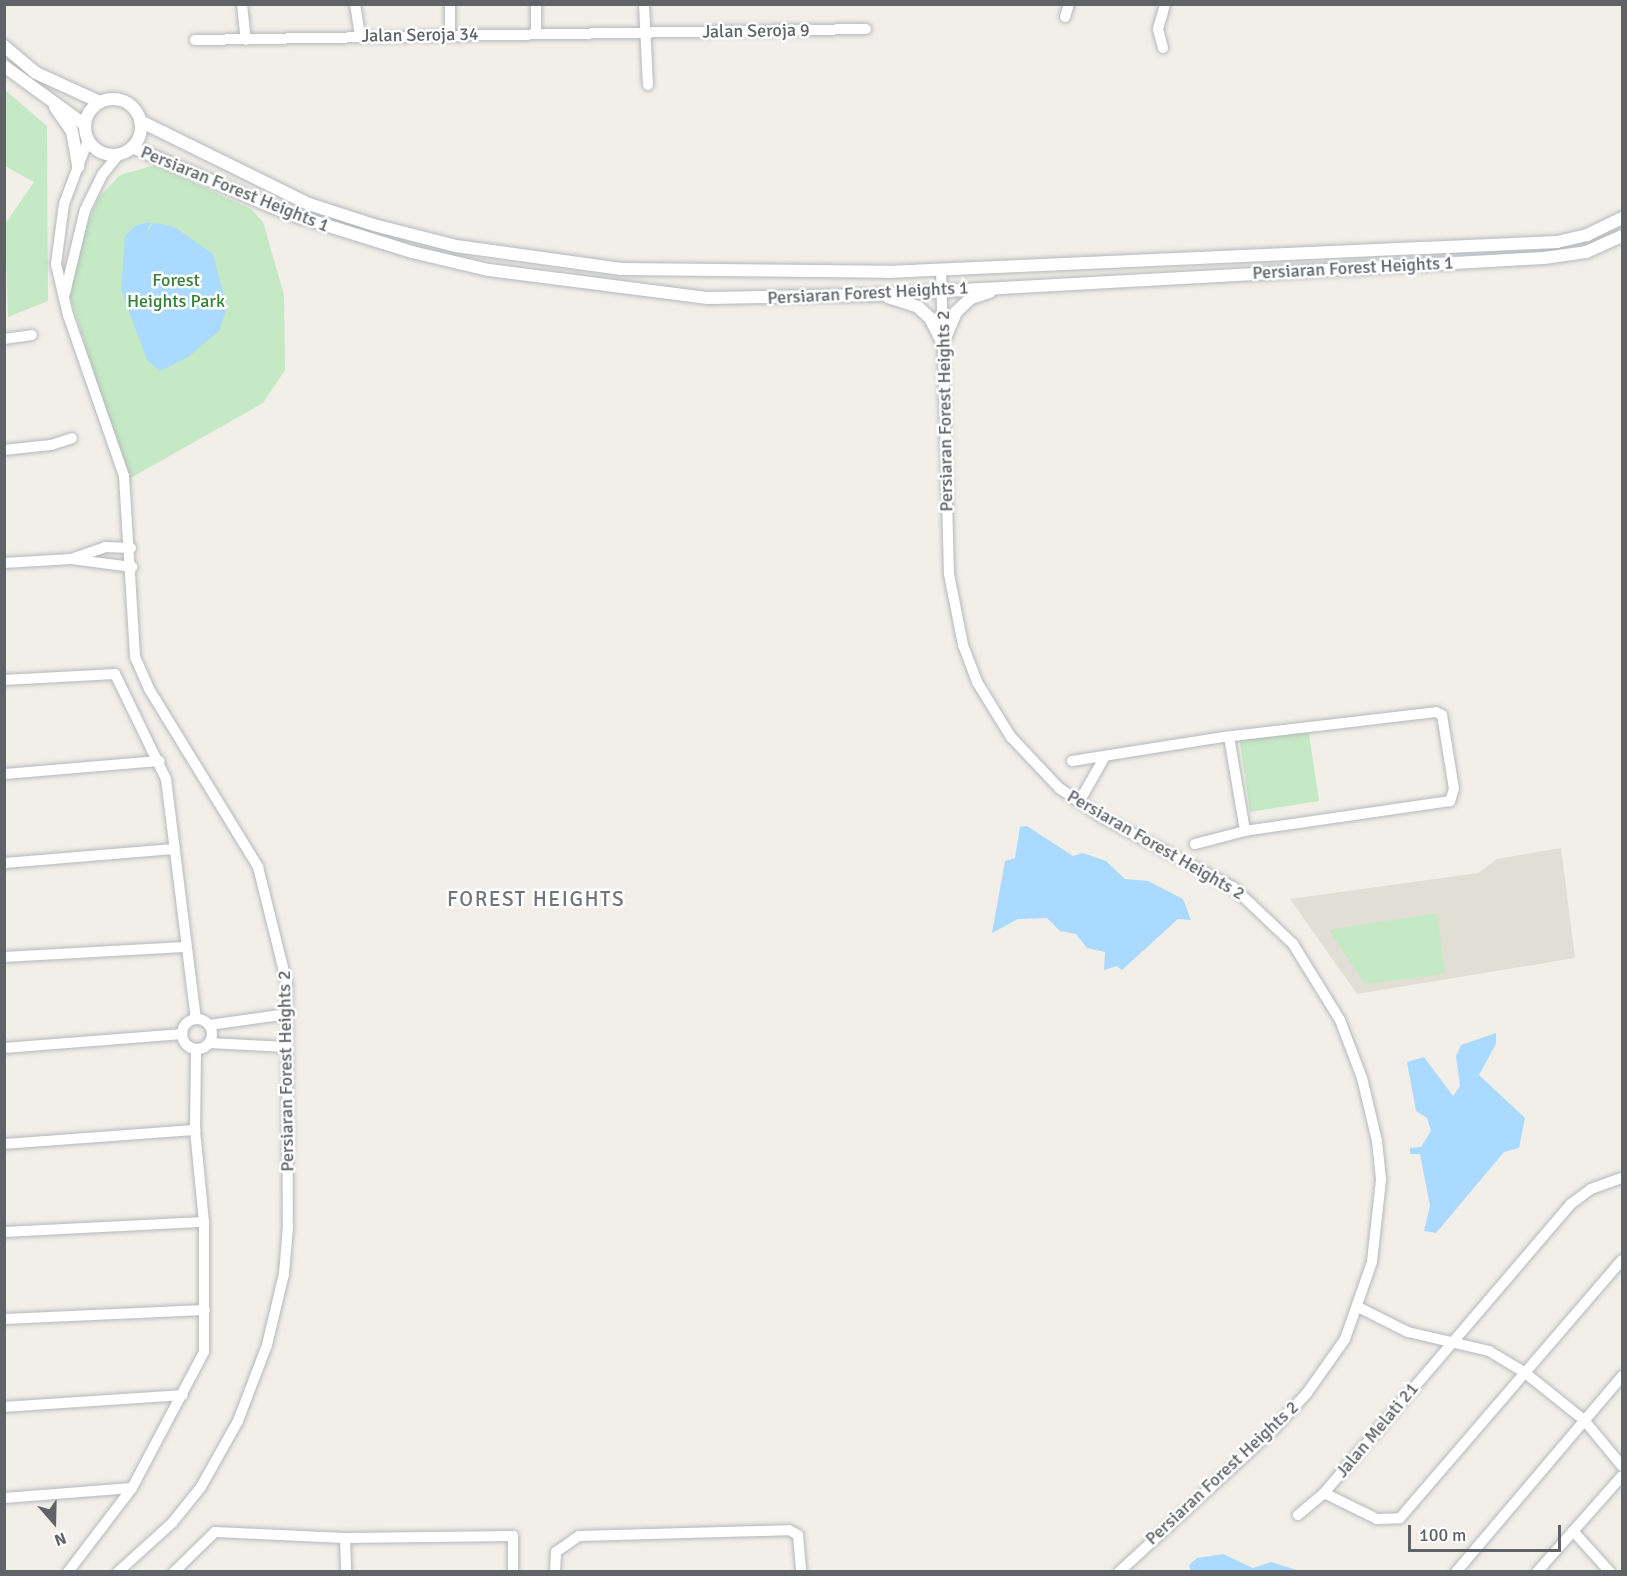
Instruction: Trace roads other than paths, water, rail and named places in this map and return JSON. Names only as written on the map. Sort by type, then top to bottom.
[{"type":"street","points":[[242,4],[246,40]]},
{"type":"street","points":[[356,4],[360,37]]},
{"type":"street","points":[[450,4],[450,35]]},
{"type":"street","points":[[536,4],[537,33]]},
{"type":"street","points":[[644,4],[648,85]]},
{"type":"street","points":[[1065,17],[1069,4]]},
{"type":"street","points":[[1163,48],[1158,29],[1165,4]]},
{"type":"street","name":"Jalan Seroja 9","points":[[646,33],[866,29]]},
{"type":"street","name":"Jalan Seroja 34","points":[[195,40],[646,33]]},
{"type":"street","points":[[4,46],[36,73],[100,102],[122,101],[134,109],[140,121],[132,147],[119,154],[102,175],[85,210],[64,297]]},
{"type":"street","points":[[4,66],[85,125]]},
{"type":"street","points":[[43,94],[72,130],[78,166]]},
{"type":"street","points":[[100,102],[90,112],[85,125],[88,140],[104,153],[119,154]]},
{"type":"street","name":"Persiaran Forest Heights 1","points":[[140,121],[309,204],[456,246],[621,269],[686,273],[941,269],[1557,242],[1587,235],[1623,218]]},
{"type":"street","name":"Persiaran Forest Heights 2","points":[[88,140],[64,204],[56,264],[68,315],[124,476],[132,567],[130,622],[135,657],[149,689],[258,867],[281,947],[287,1014],[288,1226],[284,1274],[267,1345],[238,1421],[201,1487],[172,1522],[118,1572]]},
{"type":"street","name":"Persiaran Forest Heights 1","points":[[132,147],[288,213],[462,265],[708,298],[873,295],[942,289],[1006,288],[1564,257],[1623,236]]},
{"type":"street","name":"Persiaran Forest Heights 2","points":[[941,269],[949,574],[963,645],[978,682],[1011,736],[1051,780],[1079,802],[1233,887],[1293,944],[1327,995],[1362,1078],[1378,1150],[1378,1225],[1360,1308],[1345,1339],[1307,1393],[1119,1572]]},
{"type":"street","points":[[943,343],[956,312],[971,298],[1006,288]]},
{"type":"street","points":[[873,295],[918,307],[930,318],[943,343]]},
{"type":"street","points":[[4,339],[32,335]]},
{"type":"street","points":[[4,450],[51,446],[72,438]]},
{"type":"street","points":[[71,559],[105,547],[131,548]]},
{"type":"street","points":[[4,563],[71,559],[132,567]]},
{"type":"street","points":[[4,680],[115,674],[166,779],[184,947],[196,1019]]},
{"type":"street","points":[[1072,761],[1104,758],[1229,737],[1436,712],[1443,716],[1455,794],[1450,801],[1245,831],[1195,844]]},
{"type":"street","points":[[1229,737],[1245,831]]},
{"type":"street","points":[[1079,802],[1104,758]]},
{"type":"street","points":[[4,774],[159,761]]},
{"type":"street","points":[[4,863],[174,849]]},
{"type":"street","points":[[4,957],[184,947]]},
{"type":"street","points":[[196,1019],[209,1025],[287,1014]]},
{"type":"street","points":[[196,1019],[185,1026],[183,1034],[188,1046],[196,1049],[209,1043],[287,1047]]},
{"type":"street","points":[[209,1025],[209,1043]]},
{"type":"street","points":[[4,1048],[183,1034]]},
{"type":"street","points":[[68,1572],[132,1488],[204,1353],[204,1222],[195,1130],[196,1049]]},
{"type":"street","points":[[4,1144],[195,1130]]},
{"type":"street","name":"Jalan Melati 21","points":[[1298,1515],[1324,1493],[1451,1342],[1580,1195],[1623,1178]]},
{"type":"street","points":[[4,1232],[204,1222]]},
{"type":"street","points":[[1324,1493],[1377,1519],[1400,1518],[1623,1260]]},
{"type":"street","points":[[1360,1308],[1399,1328],[1489,1351],[1524,1372],[1584,1420],[1623,1466]]},
{"type":"street","points":[[4,1319],[205,1310]]},
{"type":"street","points":[[1456,1572],[1623,1376]]},
{"type":"street","points":[[4,1407],[183,1395]]},
{"type":"street","points":[[1538,1572],[1623,1476]]},
{"type":"street","points":[[4,1498],[132,1488]]},
{"type":"street","points":[[555,1572],[556,1552],[579,1536],[789,1530],[798,1534],[801,1572]]},
{"type":"street","points":[[1573,1531],[1610,1572]]},
{"type":"street","points":[[174,1572],[215,1532],[345,1538],[513,1536],[513,1572]]},
{"type":"street","points":[[345,1538],[346,1572]]},
{"type":"water","points":[[151,222],[145,237],[153,223],[162,224],[176,228],[213,254],[227,307],[219,331],[188,357],[160,371],[147,360],[121,290],[125,236],[136,225]]},
{"type":"water","points":[[1027,826],[1073,856],[1083,853],[1106,861],[1125,879],[1148,881],[1183,899],[1191,920],[1178,919],[1122,970],[1117,966],[1104,970],[1105,952],[1087,948],[1076,934],[1060,931],[1047,918],[1018,919],[992,933],[1005,861],[1015,858],[1020,827]]},
{"type":"water","points":[[1496,1033],[1496,1044],[1479,1075],[1525,1118],[1519,1148],[1504,1152],[1436,1233],[1424,1231],[1430,1206],[1420,1154],[1410,1154],[1410,1148],[1421,1147],[1431,1131],[1427,1118],[1416,1111],[1407,1062],[1424,1057],[1453,1096],[1460,1086],[1456,1056],[1461,1045]]},
{"type":"water","points":[[1223,1554],[1253,1568],[1271,1562],[1300,1571],[1190,1571],[1189,1565],[1197,1558]]},
{"type":"district","name":"FOREST HEIGHTS","points":[[536,899]]},
{"type":"park label","name":"Forest Heights Park","points":[[176,291]]}]
